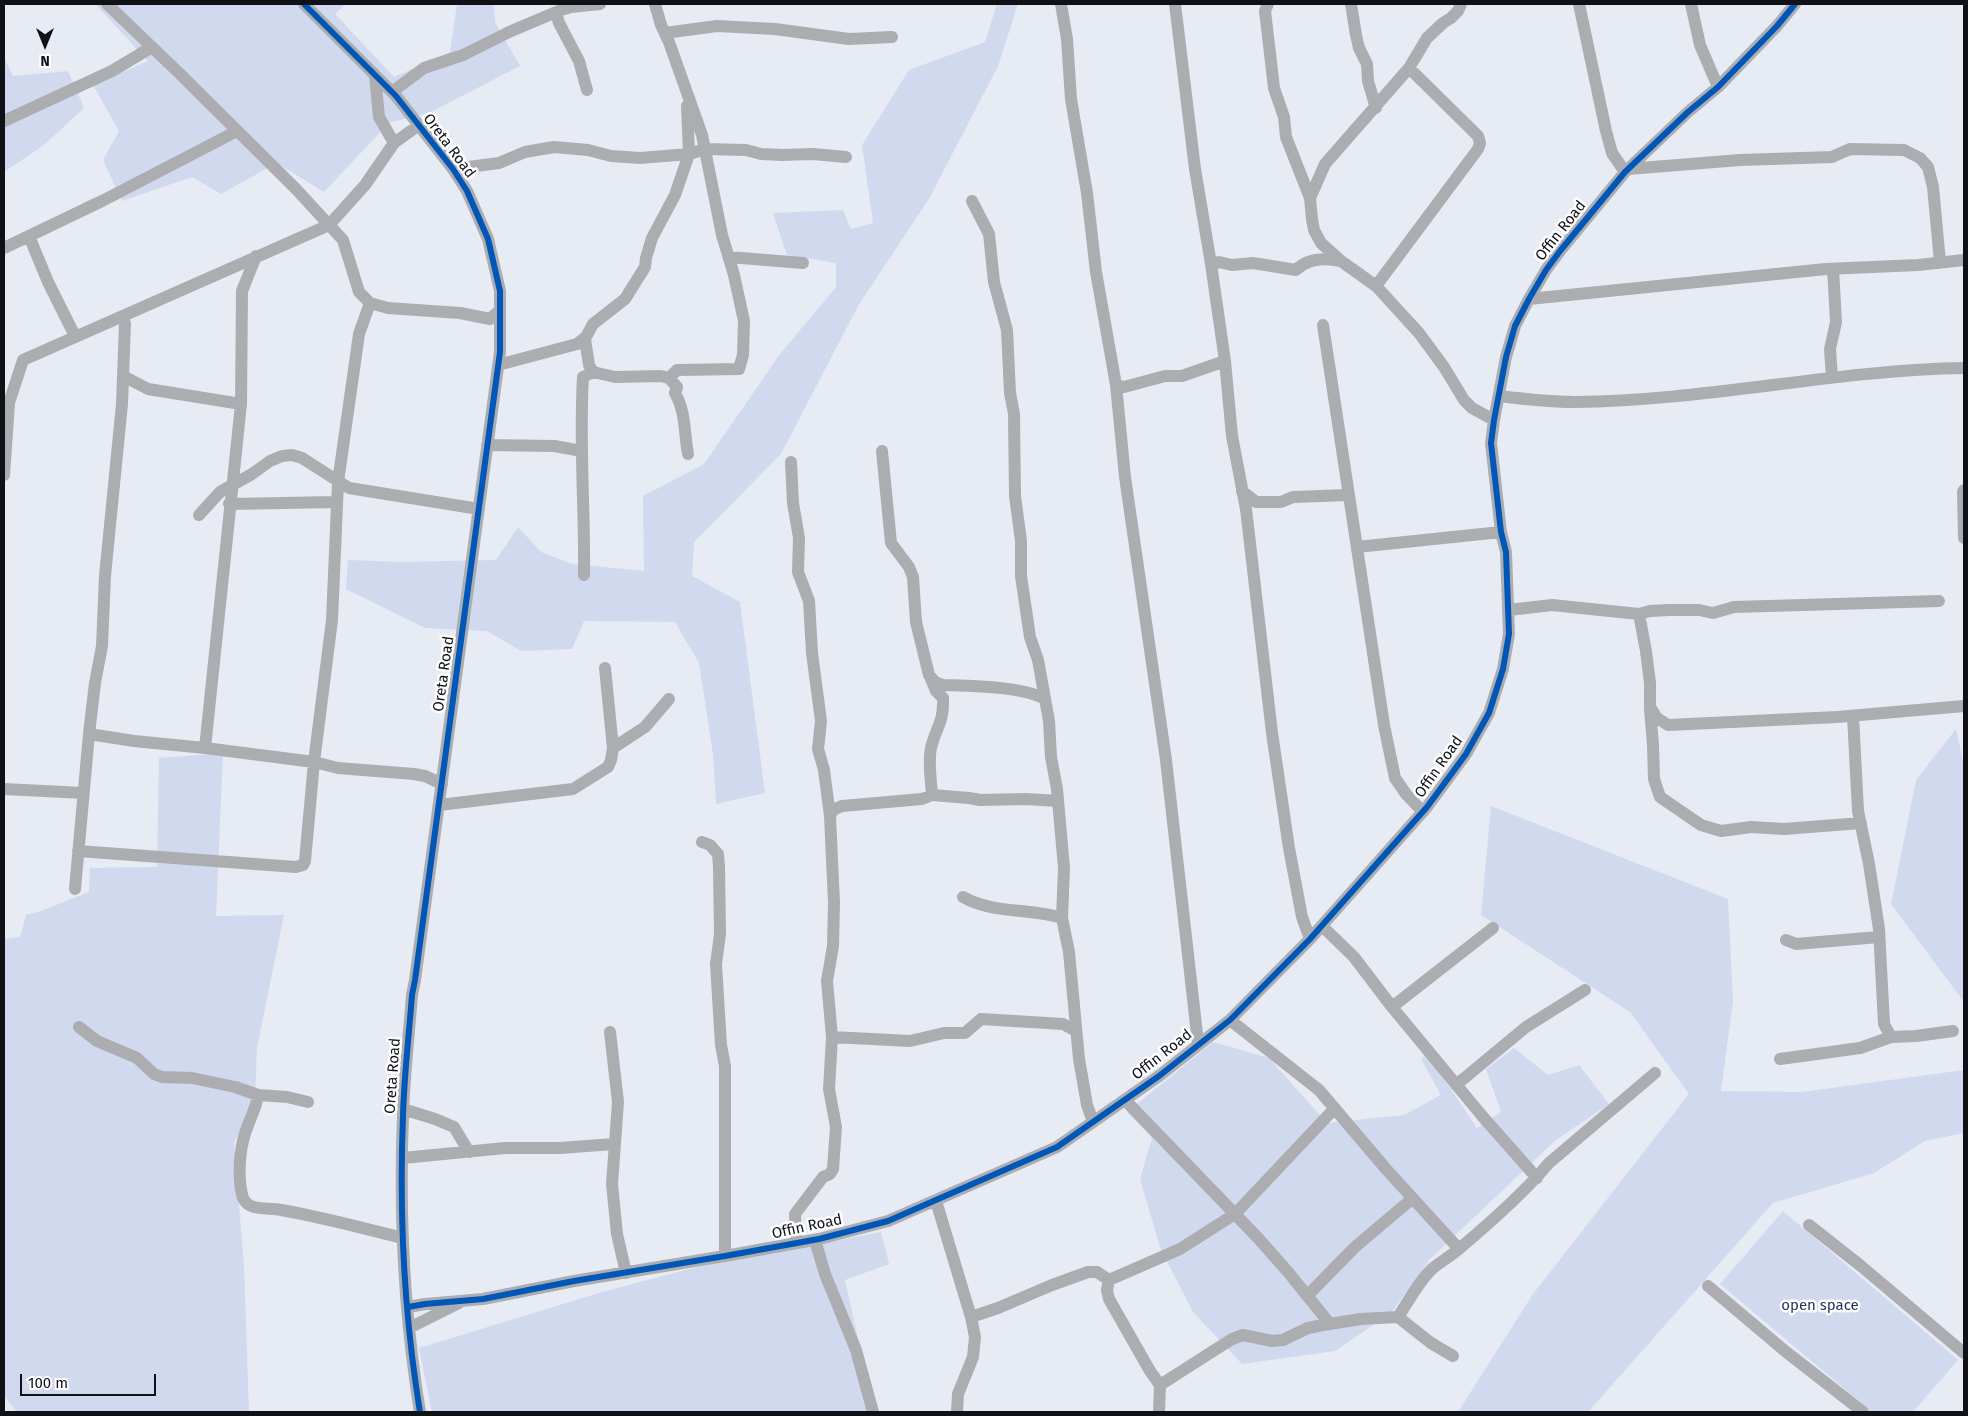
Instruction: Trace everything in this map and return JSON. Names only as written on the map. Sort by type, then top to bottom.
[{"type":"street","points":[[107,4],[296,189],[343,240],[359,292],[370,303],[388,308],[460,313],[490,319],[500,310]]},
{"type":"street","name":"Oreta Road","points":[[304,4],[392,92],[453,170],[467,191],[488,239],[500,291],[498,364],[412,995],[403,1109],[404,1269],[409,1328],[420,1412]]},
{"type":"street","points":[[392,92],[424,68],[463,55],[509,32],[571,7],[600,4]]},
{"type":"street","points":[[655,4],[705,149],[722,235],[744,321],[743,355],[739,369],[677,370],[669,378]]},
{"type":"street","points":[[1061,4],[1067,39],[1072,105],[1087,192],[1096,272],[1116,385],[1125,477],[1166,760],[1198,1043]]},
{"type":"street","points":[[1175,4],[1194,160],[1225,361],[1232,436],[1246,509],[1272,733],[1289,848],[1302,917],[1310,939]]},
{"type":"street","points":[[1268,4],[1265,11],[1274,88],[1284,117],[1286,136],[1310,198],[1314,230],[1321,243],[1376,286],[1419,333],[1444,367],[1464,400],[1472,408],[1494,420]]},
{"type":"street","points":[[1352,4],[1358,42],[1366,64],[1368,81],[1376,108]]},
{"type":"street","points":[[1310,198],[1325,164],[1376,108],[1409,68],[1427,38],[1443,22],[1451,18],[1458,11],[1461,4]]},
{"type":"street","points":[[1579,4],[1612,154],[1626,171],[1740,160],[1832,157],[1850,149],[1904,150],[1920,158],[1928,167],[1933,187],[1940,262]]},
{"type":"street","points":[[1691,4],[1700,45],[1718,87]]},
{"type":"street","name":"Offin Road","points":[[461,1302],[815,1240],[888,1220],[936,1201],[1057,1147],[1159,1076],[1198,1043],[1230,1020],[1310,939],[1423,812],[1466,754],[1488,713],[1503,669],[1509,634],[1506,552],[1501,532],[1491,443],[1506,357],[1515,326],[1529,300],[1546,270],[1560,251],[1626,171],[1688,112],[1718,87],[1795,4]]},
{"type":"street","points":[[556,13],[559,23],[579,61],[587,90]]},
{"type":"street","points":[[665,33],[717,26],[775,29],[848,39],[892,37]]},
{"type":"street","points":[[4,121],[112,71],[152,47]]},
{"type":"street","points":[[1376,286],[1478,149],[1480,143],[1478,136],[1409,68]]},
{"type":"street","points":[[375,75],[379,117],[394,143]]},
{"type":"street","points":[[498,364],[576,344],[584,339],[593,324],[625,300],[645,267],[652,238],[675,195],[689,154],[687,95]]},
{"type":"street","points":[[4,475],[9,403],[24,360],[329,225],[365,184],[394,143],[419,125]]},
{"type":"street","points":[[4,248],[112,196],[237,131]]},
{"type":"street","points":[[453,170],[499,163],[525,152],[554,147],[588,150],[611,156],[640,158],[689,154],[705,149],[746,150],[761,154],[813,154],[846,157]]},
{"type":"street","points":[[972,201],[989,234],[994,282],[1007,330],[1010,393],[1014,414],[1015,496],[1021,541],[1022,583],[1030,637],[1038,660],[1049,721],[1051,757],[1055,771],[1064,868],[1062,918],[1070,952],[1079,1059],[1087,1105],[1093,1122]]},
{"type":"street","points":[[29,236],[48,282],[75,336]]},
{"type":"street","points":[[205,748],[229,504],[241,404],[242,291],[256,256]]},
{"type":"street","points":[[729,258],[803,263]]},
{"type":"street","points":[[1211,264],[1219,262],[1232,265],[1253,263],[1296,270],[1312,260],[1342,261]]},
{"type":"street","points":[[1529,300],[1833,269],[1918,265],[1964,260]]},
{"type":"street","points":[[1832,377],[1830,349],[1836,322],[1833,269]]},
{"type":"street","points":[[78,850],[296,867],[303,865],[305,861],[314,762],[332,620],[338,482],[359,334],[370,303]]},
{"type":"street","points":[[75,889],[89,734],[95,683],[102,646],[105,576],[122,404],[125,323]]},
{"type":"street","points":[[1323,325],[1384,725],[1395,778],[1406,794],[1423,812]]},
{"type":"street","points":[[584,339],[589,365],[593,372]]},
{"type":"street","points":[[1116,385],[1124,387],[1165,376],[1182,376],[1225,361]]},
{"type":"street","points":[[1499,396],[1539,401],[1607,401],[1660,398],[1909,369],[1964,368]]},
{"type":"street","points":[[584,575],[580,424],[583,377],[593,372],[615,377],[661,376],[669,378],[676,387],[674,393],[682,408],[688,454]]},
{"type":"street","points":[[123,376],[148,389],[241,404]]},
{"type":"street","points":[[487,446],[554,446],[582,451]]},
{"type":"street","points":[[882,451],[891,543],[909,567],[913,577],[916,622],[930,676],[936,691],[943,698],[943,718],[931,749],[932,795]]},
{"type":"street","points":[[199,515],[213,498],[270,461],[282,456],[302,458],[349,488],[478,509]]},
{"type":"street","points":[[791,462],[793,503],[799,538],[798,572],[809,601],[812,653],[821,721],[818,749],[824,770],[830,816],[834,903],[833,946],[827,981],[832,1037],[829,1089],[836,1127],[832,1170],[830,1174],[824,1177],[795,1214],[796,1243]]},
{"type":"street","points":[[1964,490],[1964,538]]},
{"type":"street","points":[[1242,491],[1256,502],[1281,502],[1292,497],[1348,495]]},
{"type":"street","points":[[229,504],[337,502]]},
{"type":"street","points":[[1356,547],[1501,532]]},
{"type":"street","points":[[1509,610],[1552,605],[1639,614],[1650,611],[1669,610],[1699,610],[1713,613],[1734,607],[1939,601]]},
{"type":"street","points":[[1639,614],[1650,684],[1654,779],[1660,797],[1702,825],[1721,831],[1752,826],[1784,829],[1860,823]]},
{"type":"street","points":[[439,805],[573,789],[608,767],[613,748],[605,668]]},
{"type":"street","points":[[930,676],[935,682],[943,685],[1019,691],[1036,694],[1045,699]]},
{"type":"street","points":[[613,748],[626,738],[645,728],[669,699]]},
{"type":"street","points":[[1650,707],[1657,718],[1668,725],[1762,722],[1964,706]]},
{"type":"street","points":[[1853,716],[1858,811],[1869,864],[1879,937],[1884,1024],[1891,1037]]},
{"type":"street","points":[[89,734],[134,742],[205,748],[314,762],[338,768],[414,774],[425,776],[442,784]]},
{"type":"street","points":[[4,789],[83,793]]},
{"type":"street","points":[[830,816],[833,810],[842,806],[922,799],[932,795],[980,800],[1026,799],[1058,802]]},
{"type":"street","points":[[702,842],[710,845],[718,854],[719,867],[720,934],[716,964],[721,1045],[725,1066],[725,1256]]},
{"type":"street","points":[[963,897],[974,903],[1048,914],[1062,918]]},
{"type":"street","points":[[1322,926],[1354,957],[1456,1085],[1537,1178]]},
{"type":"street","points":[[1392,1006],[1493,928]]},
{"type":"street","points":[[1786,940],[1796,944],[1879,937]]},
{"type":"street","points":[[1456,1085],[1526,1027],[1585,990]]},
{"type":"street","points":[[832,1037],[918,1040],[944,1033],[964,1033],[980,1019],[1063,1024],[1076,1031]]},
{"type":"street","points":[[1230,1020],[1296,1070],[1319,1090],[1459,1249]]},
{"type":"street","points":[[79,1027],[97,1041],[137,1058],[154,1074],[162,1077],[192,1078],[258,1094],[288,1096],[308,1102]]},
{"type":"street","points":[[1780,1059],[1860,1048],[1891,1037],[1953,1031]]},
{"type":"street","points":[[610,1032],[618,1102],[612,1184],[616,1234],[626,1273]]},
{"type":"street","points":[[1398,1317],[1420,1284],[1432,1270],[1459,1249],[1537,1178],[1549,1162],[1654,1073]]},
{"type":"street","points":[[258,1094],[256,1106],[243,1141],[241,1154],[241,1184],[244,1198],[248,1205],[256,1208],[274,1208],[313,1215],[403,1238]]},
{"type":"street","points":[[1125,1100],[1235,1214],[1288,1272],[1330,1324]]},
{"type":"street","points":[[1159,1412],[1160,1385],[1109,1299],[1107,1290],[1110,1280],[1180,1249],[1235,1214],[1335,1108]]},
{"type":"street","points":[[403,1109],[435,1119],[454,1128],[469,1152]]},
{"type":"street","points":[[403,1158],[469,1152],[614,1144]]},
{"type":"street","points":[[1307,1296],[1355,1247],[1413,1198]]},
{"type":"street","points":[[936,1201],[971,1317],[975,1337],[973,1357],[958,1394],[957,1412]]},
{"type":"street","points":[[1809,1225],[1964,1353]]},
{"type":"street","points":[[815,1240],[825,1274],[856,1350],[873,1412]]},
{"type":"street","points":[[971,1317],[1088,1272],[1097,1272],[1110,1280]]},
{"type":"street","points":[[1708,1286],[1784,1351],[1863,1412]]},
{"type":"street","points":[[408,1307],[461,1302]]},
{"type":"street","points":[[409,1328],[461,1302]]},
{"type":"street","points":[[1160,1385],[1243,1334],[1272,1341],[1283,1340],[1308,1328],[1361,1319],[1398,1317],[1431,1343],[1453,1356]]},
{"type":"green space","points":[[95,4],[346,4],[335,14],[394,77],[450,52],[457,4],[494,4],[495,22],[520,66],[431,112],[389,123],[324,192],[277,163],[221,194],[192,177],[122,201],[103,160],[119,131],[93,85],[148,61]]},
{"type":"green space","points":[[997,4],[1018,4],[998,66],[930,197],[858,306],[781,454],[694,542],[692,576],[740,602],[765,793],[716,804],[713,754],[699,663],[675,622],[584,621],[572,649],[521,651],[487,631],[425,628],[346,589],[348,560],[400,562],[496,560],[518,527],[541,552],[572,564],[644,571],[643,496],[704,464],[780,354],[836,287],[836,263],[787,255],[773,213],[843,210],[851,229],[873,223],[862,145],[909,70],[985,42]]},
{"type":"green space","points":[[4,58],[13,76],[68,71],[84,108],[44,145],[4,172]]},
{"type":"green space","points":[[1956,729],[1964,766],[1964,1002],[1891,904],[1916,780]]},
{"type":"green space","points":[[223,753],[216,916],[284,915],[257,1048],[255,1100],[234,1143],[244,1265],[249,1412],[17,1412],[4,1396],[4,939],[20,937],[26,915],[89,892],[90,868],[157,867],[159,758]]},
{"type":"green space","points":[[1491,806],[1728,899],[1733,1001],[1721,1091],[1802,1092],[1964,1070],[1964,1133],[1925,1141],[1874,1173],[1773,1203],[1588,1412],[1458,1412],[1533,1294],[1689,1094],[1630,1012],[1481,915]]},
{"type":"green space","points":[[1213,1042],[1269,1058],[1327,1123],[1404,1115],[1441,1095],[1421,1059],[1425,1056],[1436,1067],[1477,1128],[1501,1112],[1486,1069],[1514,1048],[1548,1075],[1579,1065],[1609,1104],[1556,1140],[1430,1259],[1391,1313],[1335,1351],[1242,1364],[1193,1312],[1161,1250],[1140,1179],[1152,1138],[1127,1112]]},
{"type":"green space","name":"open space","points":[[1783,1211],[1958,1360],[1913,1412],[1872,1412],[1720,1284]]},
{"type":"green space","points":[[881,1232],[889,1264],[845,1280],[874,1412],[432,1412],[419,1348],[602,1292],[689,1269]]},
{"type":"cycle path","points":[[304,4],[396,96],[453,169],[467,191],[488,239],[500,291],[500,352],[412,995],[404,1086],[402,1227],[410,1338],[420,1412]]},
{"type":"cycle path","points":[[408,1307],[483,1299],[574,1281],[725,1256],[819,1239],[888,1221],[1057,1147],[1159,1076],[1230,1020],[1310,939],[1427,807],[1466,754],[1489,713],[1503,669],[1509,634],[1506,552],[1501,532],[1491,443],[1506,357],[1515,326],[1529,299],[1560,251],[1625,172],[1688,112],[1718,87],[1777,26],[1795,4]]}]
